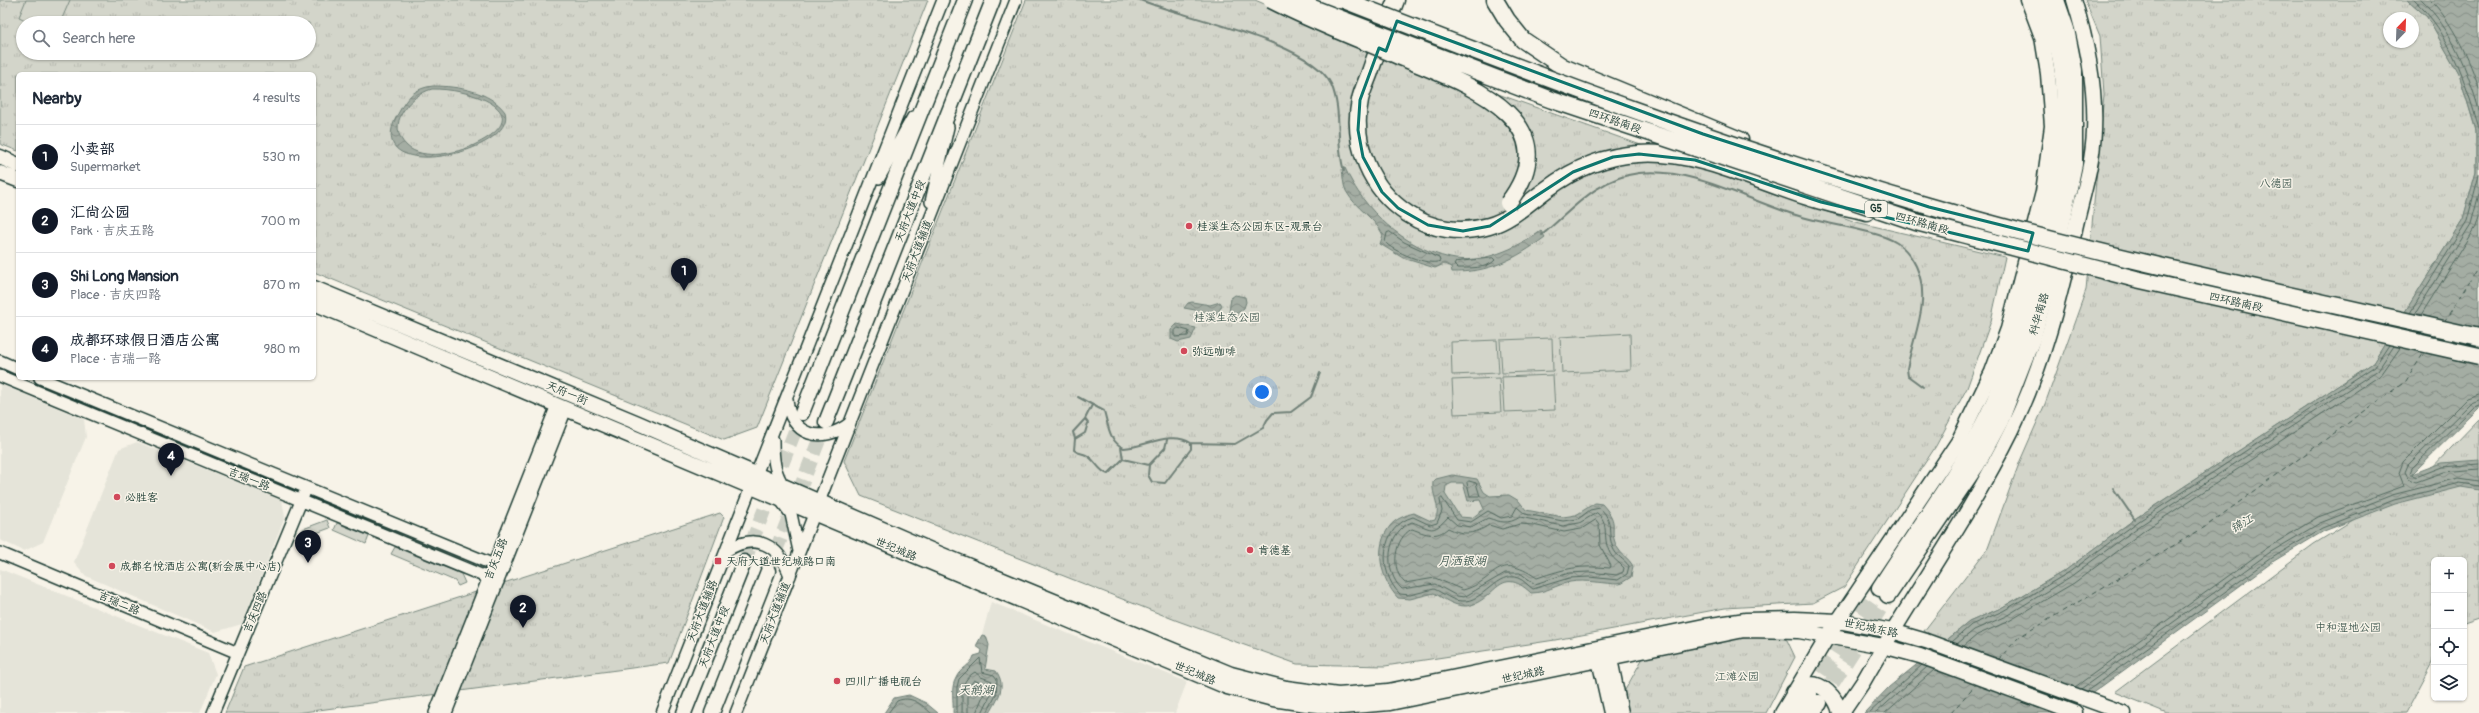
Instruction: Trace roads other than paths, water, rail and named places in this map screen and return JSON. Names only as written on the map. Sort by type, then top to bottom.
[{"type":"highway","points":[[1271,0],[1463,84],[1500,105],[1521,130],[1528,156],[1528,171],[1520,188],[1515,206]]},
{"type":"highway","name":"四环路南段","points":[[1292,0],[1552,100],[1916,222],[2136,279],[2479,356]]},
{"type":"highway","name":"四环路南段","points":[[1344,0],[1508,64],[1703,134],[1929,207],[2133,259],[2479,337]]},
{"type":"highway","points":[[1396,0],[1360,100],[1358,130],[1363,157],[1372,178],[1398,208],[1428,225],[1448,230],[1463,231],[1490,226],[1515,206],[1573,172],[1613,157],[1639,154],[1672,155],[1695,160],[1822,202],[1916,222]]},
{"type":"highway","points":[[1405,0],[1370,93],[1368,141],[1369,152],[1376,169],[1386,184],[1404,201],[1427,214],[1455,221],[1479,219],[1515,206]]},
{"type":"highway","points":[[1495,0],[1507,20],[1523,40],[1563,67],[1800,166]]},
{"type":"highway","name":"科华南路","points":[[2043,0],[2056,36],[2063,74],[2063,160],[2019,334],[1988,415],[1965,457],[1884,592],[1977,464],[2000,421],[2035,329],[2050,277],[2074,164],[2074,70],[2066,29],[2056,0]]},
{"type":"highway","points":[[1797,713],[1808,700]]},
{"type":"main road","points":[[802,413],[965,0]]},
{"type":"main road","name":"天府大道中段","points":[[826,422],[993,0]]},
{"type":"main road","points":[[1782,713],[1808,700],[1828,636],[1958,442],[1992,372],[2008,329],[2043,192],[2052,126],[2048,74],[2042,37],[2028,0]]},
{"type":"main road","points":[[1841,713],[1884,646],[1987,476],[2012,429],[2049,336],[2091,160],[2094,120],[2091,72],[2084,33],[2074,0]]},
{"type":"main road","points":[[0,157],[16,164]]},
{"type":"main road","points":[[2074,164],[2076,226]]},
{"type":"main road","points":[[0,173],[16,179]]},
{"type":"main road","name":"天府一街","points":[[316,289],[638,423],[753,481]]},
{"type":"main road","name":"天府一街","points":[[316,304],[561,407],[753,481],[816,508]]},
{"type":"main road","points":[[1958,442],[1988,415]]},
{"type":"main road","name":"世纪城路","points":[[816,508],[1231,674],[1286,688],[1340,705],[1388,691],[1603,653]]},
{"type":"main road","name":"天府大道中段","points":[[684,713],[744,562]]},
{"type":"main road","points":[[712,713],[768,571]]},
{"type":"main road","name":"世纪城东路","points":[[1603,653],[1704,626],[1746,620],[1838,621],[1892,631],[1926,641],[2124,713]]},
{"type":"main road","name":"世纪城东路","points":[[1603,653],[1744,630],[1799,631],[1884,646],[1920,656],[2075,713]]},
{"type":"main road","points":[[1603,653],[1611,713]]},
{"type":"main road","points":[[1603,653],[1621,713]]},
{"type":"main road","points":[[1808,700],[1804,685],[1820,686],[1833,695],[1841,713]]},
{"type":"street","points":[[753,481],[774,433],[787,396],[943,0]]},
{"type":"street","name":"天府大道辅道","points":[[736,713],[1016,0]]},
{"type":"street","points":[[859,213],[932,85]]},
{"type":"street","points":[[922,240],[955,95]]},
{"type":"street","points":[[0,361],[16,368]]},
{"type":"street","name":"吉瑞一路","points":[[0,376],[493,580]]},
{"type":"street","name":"吉瑞一路","points":[[45,380],[499,567]]},
{"type":"street","points":[[787,396],[788,412],[792,422],[800,429],[825,436],[839,431],[850,423]]},
{"type":"street","name":"吉庆五路","points":[[435,713],[499,567],[561,407]]},
{"type":"street","points":[[774,433],[773,463],[782,493],[791,514],[799,551]]},
{"type":"street","name":"天府大道辅路","points":[[662,713],[753,481]]},
{"type":"street","name":"吉庆四路","points":[[213,713],[306,488]]},
{"type":"street","points":[[726,551],[746,542],[764,544],[780,556],[790,576]]},
{"type":"street","name":"吉瑞二路","points":[[0,553],[238,653]]},
{"type":"street","name":"吉庆五路","points":[[446,713],[493,580]]},
{"type":"water","name":"锦江","points":[[2408,0],[2479,0],[2479,408],[2412,474],[2441,463],[2479,460],[2479,490],[2461,487],[2395,504],[2324,531],[2274,561],[2065,713],[1864,713],[1889,687],[1969,622],[2001,608],[2066,570],[2136,518],[2373,363],[2463,219],[2476,172],[2476,130],[2459,74],[2427,17]]},
{"type":"water","points":[[427,87],[452,87],[472,91],[491,99],[505,112],[502,127],[488,140],[465,150],[440,156],[416,156],[398,150],[391,136],[399,112],[412,94]],"holes":[[[432,89],[464,93],[493,104],[501,113],[502,122],[494,133],[474,145],[459,151],[440,154],[414,151],[407,146],[401,138],[398,129],[399,120],[403,112],[408,104],[424,92]]]},
{"type":"water","points":[[1345,168],[1363,199],[1387,225],[1402,236],[1433,253],[1462,260],[1474,259],[1498,254],[1510,249],[1541,231],[1545,237],[1523,252],[1501,263],[1478,270],[1465,272],[1452,272],[1451,267],[1444,264],[1435,268],[1403,258],[1380,244],[1383,235],[1375,223],[1354,203],[1346,191],[1342,169]]},
{"type":"water","points":[[1235,295],[1245,297],[1246,302],[1244,308],[1235,315],[1229,312],[1231,298]]},
{"type":"water","points":[[1192,302],[1210,305],[1220,302],[1222,305],[1218,313],[1205,317],[1195,310],[1184,308],[1188,303]]},
{"type":"water","points":[[1177,324],[1196,328],[1191,339],[1178,342],[1171,339],[1171,330]]},
{"type":"water","name":"月洒银湖","points":[[1452,475],[1477,479],[1484,492],[1490,496],[1509,495],[1519,501],[1526,510],[1563,517],[1576,515],[1595,503],[1602,504],[1608,511],[1613,522],[1613,535],[1617,547],[1633,566],[1631,577],[1620,584],[1589,581],[1570,582],[1536,593],[1531,593],[1520,585],[1511,582],[1504,583],[1475,604],[1465,606],[1452,603],[1434,593],[1410,599],[1398,598],[1387,582],[1381,563],[1382,544],[1385,534],[1395,521],[1414,513],[1431,521],[1435,520],[1437,515],[1437,506],[1433,492],[1433,482],[1436,479]],"holes":[[[1452,483],[1463,483],[1468,501],[1480,500],[1484,509],[1472,518],[1460,517],[1445,494],[1446,486]]]},
{"type":"water","name":"天鹅湖","points":[[982,635],[986,636],[989,645],[985,669],[996,671],[1001,682],[998,698],[990,713],[953,713],[954,682],[960,672],[973,659],[974,656],[981,654],[982,650],[976,646]]},
{"type":"water","name":"天鹅湖","points":[[909,695],[926,703],[938,713],[884,713],[894,698]]},
{"type":"waterway","points":[[1140,0],[1273,43],[1298,55],[1319,69],[1331,84],[1335,94],[1341,160],[1344,171]]},
{"type":"waterway","points":[[1542,235],[1586,196],[1610,181],[1639,173],[1660,172],[1682,175],[1704,181],[1789,213],[1867,232],[1889,239],[1900,245],[1908,253],[1916,266],[1920,279],[1922,305],[1907,369],[1908,376],[1923,387]]},
{"type":"waterway","points":[[1078,397],[1104,411],[1112,437],[1115,442],[1124,448],[1158,440],[1175,438],[1183,439],[1191,443],[1235,444],[1263,428],[1273,413],[1291,412],[1311,397],[1320,373]]},
{"type":"waterway","points":[[1085,419],[1088,423],[1085,433],[1075,439],[1073,432],[1085,419],[1092,405]]},
{"type":"waterway","points":[[1075,439],[1074,450],[1089,457],[1105,473],[1108,474],[1123,459],[1121,447]]},
{"type":"waterway","points":[[1123,459],[1149,465],[1165,448],[1167,440]]},
{"type":"waterway","points":[[1149,465],[1148,475],[1152,482],[1165,483],[1191,449],[1191,443]]},
{"type":"waterway","points":[[2113,488],[2135,520]]},
{"type":"tunnel","points":[[0,368],[16,374]]},
{"type":"tunnel","points":[[30,380],[496,572],[494,577]]},
{"type":"tunnel","points":[[744,562],[802,413]]},
{"type":"tunnel","points":[[768,571],[826,422]]},
{"type":"tunnel","points":[[1809,694],[1880,588]]},
{"type":"tunnel","points":[[1819,703],[1888,595]]},
{"type":"place","name":"桂溪生态公园东区-观景台","points":[[1189,226]]},
{"type":"place","name":"小卖部","points":[[684,291]]},
{"type":"place","name":"弥远咖啡","points":[[1184,351]]},
{"type":"place","name":"成都环球假日酒店公寓","points":[[171,476]]},
{"type":"place","name":"必胜客","points":[[117,497]]},
{"type":"place","name":"肯德基","points":[[1250,550]]},
{"type":"place","name":"天府大道世纪城路口南","points":[[718,561]]},
{"type":"place","name":"Shi Long Mansion","points":[[308,563]]},
{"type":"place","name":"成都名悦酒店公寓(新会展中心店)","points":[[112,566]]},
{"type":"place","name":"汇尚公园","points":[[523,628]]},
{"type":"place","name":"四川广播电视台","points":[[837,681]]},
{"type":"park label","name":"八德园","points":[[2276,183]]},
{"type":"park label","name":"桂溪生态公园","points":[[1227,317]]},
{"type":"park label","name":"中和湿地公园","points":[[2348,627]]},
{"type":"park label","name":"江滩公园","points":[[1737,676]]}]
